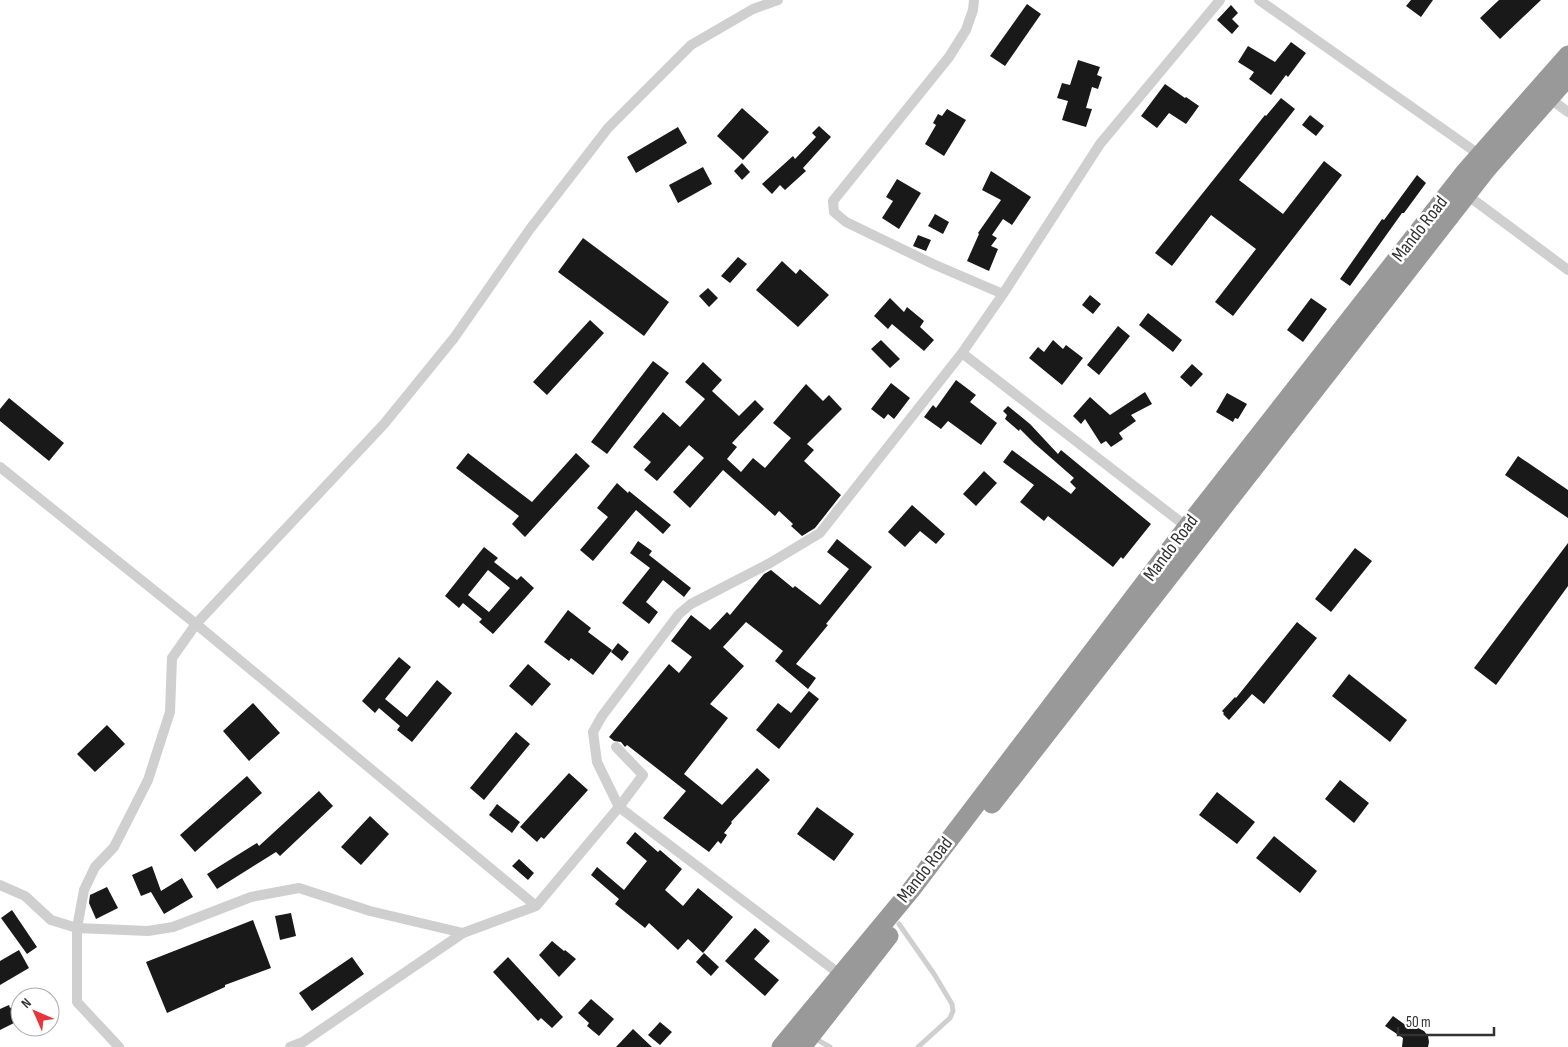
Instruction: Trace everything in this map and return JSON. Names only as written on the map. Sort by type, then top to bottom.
[{"type":"highway","name":"Mando Road","points":[[780,1047],[911,890],[1187,527],[1480,155],[1568,55]]},
{"type":"highway","name":"Mando Road","points":[[807,1042],[1487,169],[1568,76]]},
{"type":"street","points":[[119,1047],[77,1002],[76,928],[84,890],[95,867],[114,847],[148,780],[170,712],[172,658],[196,624],[384,424],[454,338],[530,229],[608,128],[691,45],[753,9],[778,0]]},
{"type":"street","points":[[974,0],[973,10],[966,30],[949,57],[833,201],[834,212],[846,222],[924,260],[1003,294]]},
{"type":"street","points":[[841,975],[620,807],[597,762],[593,732],[602,716],[679,614],[690,604],[770,563],[820,533],[962,354],[1100,144],[1220,0]]},
{"type":"street","points":[[1259,0],[1480,155]]},
{"type":"street","points":[[1549,98],[1568,112]]},
{"type":"street","points":[[1467,195],[1568,270]]},
{"type":"street","points":[[962,354],[1187,527]]},
{"type":"street","points":[[0,467],[196,624],[536,906]]},
{"type":"street","points":[[290,1047],[303,1042],[464,934],[536,906],[620,807],[643,775],[616,747]]},
{"type":"street","points":[[0,885],[25,896],[51,920],[76,928],[148,931],[173,927],[251,897],[299,888],[370,911],[464,934]]},
{"type":"lane","points":[[899,924],[934,974],[952,1004],[953,1011],[950,1018],[918,1047]]},
{"type":"lane","points":[[807,1042],[830,1047]]},
{"type":"building","points":[[1411,0],[1433,0],[1421,17],[1406,6]]},
{"type":"building","points":[[1499,0],[1541,0],[1500,39],[1480,18]]},
{"type":"building","points":[[1027,4],[1041,14],[1005,66],[990,56]]},
{"type":"building","points":[[1231,5],[1238,13],[1232,19],[1239,26],[1232,34],[1217,20]]},
{"type":"building","points":[[1291,42],[1306,53],[1288,77],[1286,75],[1271,95],[1249,79],[1254,72],[1238,62],[1248,46],[1275,62]]},
{"type":"building","points":[[1078,60],[1100,67],[1097,75],[1102,77],[1098,89],[1092,87],[1086,108],[1092,109],[1086,127],[1062,120],[1068,101],[1057,98],[1062,83],[1070,85]]},
{"type":"building","points":[[1165,84],[1199,106],[1186,124],[1169,113],[1157,128],[1141,116]]},
{"type":"building","points":[[1281,98],[1295,109],[1239,180],[1283,214],[1324,161],[1342,175],[1233,316],[1215,302],[1256,249],[1211,215],[1172,266],[1155,253],[1265,115]]},
{"type":"building","points":[[742,108],[769,132],[743,160],[717,136]]},
{"type":"building","points":[[947,109],[966,120],[944,156],[925,144],[936,125],[933,123],[938,114],[942,116]]},
{"type":"building","points":[[1310,115],[1324,126],[1316,136],[1302,125]]},
{"type":"building","points":[[819,126],[831,137],[803,168],[806,171],[785,190],[780,185],[772,194],[762,184],[793,156],[795,159],[816,137],[812,133]]},
{"type":"building","points":[[678,127],[687,143],[636,173],[627,157]]},
{"type":"building","points":[[742,163],[750,172],[742,180],[734,171]]},
{"type":"building","points":[[703,167],[712,184],[678,203],[669,185]]},
{"type":"building","points":[[991,171],[1031,197],[1012,225],[1003,219],[992,235],[997,238],[991,246],[998,249],[989,271],[967,261],[978,233],[1001,200],[982,190]]},
{"type":"building","points":[[1417,175],[1426,183],[1350,286],[1340,279],[1382,219],[1384,220]]},
{"type":"building","points":[[897,179],[921,193],[899,229],[882,218],[893,201],[886,197]]},
{"type":"building","points":[[935,214],[949,222],[943,234],[928,226]]},
{"type":"building","points":[[918,235],[931,240],[926,251],[913,246]]},
{"type":"building","points":[[583,238],[669,302],[644,336],[558,272]]},
{"type":"building","points":[[738,257],[747,264],[730,283],[721,276]]},
{"type":"building","points":[[782,261],[796,274],[800,269],[829,295],[798,327],[756,290]]},
{"type":"building","points":[[708,288],[718,298],[709,307],[699,296]]},
{"type":"building","points":[[1090,295],[1101,304],[1093,314],[1082,305]]},
{"type":"building","points":[[890,298],[904,312],[907,307],[924,321],[920,327],[934,340],[924,351],[892,324],[888,329],[874,316]]},
{"type":"building","points":[[1311,298],[1327,309],[1303,342],[1287,330]]},
{"type":"building","points":[[1148,313],[1182,340],[1173,352],[1139,325]]},
{"type":"building","points":[[590,320],[604,333],[547,395],[533,382]]},
{"type":"building","points":[[1118,326],[1130,336],[1099,375],[1087,365]]},
{"type":"building","points":[[881,340],[900,359],[890,368],[871,349]]},
{"type":"building","points":[[1053,340],[1063,349],[1066,345],[1083,358],[1062,385],[1029,358],[1038,347],[1044,352]]},
{"type":"building","points":[[653,361],[669,373],[607,454],[591,442]]},
{"type":"building","points":[[703,362],[722,380],[712,391],[739,416],[755,400],[764,409],[732,443],[737,447],[727,459],[741,472],[753,458],[765,468],[791,438],[773,423],[806,384],[823,401],[829,395],[842,409],[807,444],[814,450],[804,461],[841,495],[815,528],[802,536],[791,526],[793,524],[779,511],[775,516],[723,470],[690,508],[673,492],[704,458],[689,445],[657,481],[644,470],[651,462],[633,447],[663,412],[680,427],[705,399],[685,382]]},
{"type":"building","points":[[1192,364],[1203,374],[1191,387],[1180,377]]},
{"type":"building","points":[[956,380],[976,395],[970,402],[997,423],[981,445],[948,421],[941,429],[924,417],[933,405],[936,408]]},
{"type":"building","points":[[891,383],[910,398],[894,419],[888,414],[884,419],[871,409]]},
{"type":"building","points":[[1145,392],[1152,404],[1131,415],[1136,421],[1119,433],[1123,439],[1111,447],[1106,441],[1101,444],[1085,419],[1081,424],[1073,416],[1090,397],[1110,415]]},
{"type":"building","points":[[1227,393],[1247,404],[1238,419],[1235,418],[1233,422],[1216,412]]},
{"type":"building","points":[[9,398],[64,443],[49,461],[0,421],[0,409]]},
{"type":"building","points":[[1008,406],[1030,424],[1058,454],[1061,450],[1151,524],[1123,559],[1121,557],[1113,567],[1048,516],[1044,521],[1020,502],[1034,485],[1003,462],[1012,450],[1071,494],[1076,488],[1070,482],[1074,478],[1020,429],[1019,431],[1005,419],[1007,415],[1003,411]]},
{"type":"building","points":[[468,453],[532,502],[576,453],[590,466],[525,537],[512,524],[519,516],[456,468]]},
{"type":"building","points":[[1518,456],[1568,490],[1568,518],[1505,475]]},
{"type":"building","points":[[984,471],[997,483],[976,506],[963,494]]},
{"type":"building","points":[[617,483],[671,525],[663,534],[636,510],[593,561],[580,550],[608,517],[597,508]]},
{"type":"building","points":[[912,505],[945,534],[936,544],[920,531],[905,547],[888,532]]},
{"type":"building","points":[[837,539],[872,567],[796,664],[816,678],[808,689],[775,661],[783,651],[746,622],[723,647],[744,666],[710,704],[728,718],[684,774],[722,805],[757,768],[770,780],[731,822],[724,833],[727,835],[721,844],[718,841],[709,852],[663,818],[686,791],[627,745],[625,747],[621,742],[614,741],[609,737],[669,664],[679,673],[692,657],[671,641],[691,615],[710,630],[727,612],[730,615],[764,574],[771,570],[793,588],[795,586],[820,605],[849,569],[827,552]]},
{"type":"building","points":[[638,541],[652,551],[649,555],[691,588],[684,597],[663,580],[646,602],[658,612],[649,624],[622,603],[650,568],[630,553]]},
{"type":"building","points":[[1568,543],[1568,586],[1496,685],[1474,668]]},
{"type":"building","points":[[484,547],[498,558],[494,562],[517,580],[521,576],[534,588],[493,634],[479,622],[482,619],[463,603],[459,608],[445,596]],"holes":[[[488,570],[510,588],[489,612],[468,595]]]},
{"type":"building","points":[[1355,548],[1372,561],[1331,612],[1315,599]]},
{"type":"building","points":[[568,610],[591,628],[588,632],[612,650],[593,675],[571,658],[569,661],[544,642]]},
{"type":"building","points":[[1297,622],[1317,638],[1264,704],[1252,694],[1229,720],[1222,711],[1236,698]]},
{"type":"building","points":[[618,643],[629,652],[622,661],[611,652]]},
{"type":"building","points":[[399,657],[411,667],[385,699],[407,717],[437,680],[452,693],[412,742],[397,730],[400,726],[379,708],[375,713],[362,701]]},
{"type":"building","points":[[528,664],[551,684],[532,706],[509,686]]},
{"type":"building","points":[[1349,674],[1407,720],[1390,742],[1332,696]]},
{"type":"building","points":[[809,691],[819,699],[779,749],[756,730],[778,703],[791,713]]},
{"type":"building","points":[[253,703],[280,733],[249,761],[223,731]]},
{"type":"building","points":[[107,725],[125,744],[95,772],[77,754]]},
{"type":"building","points":[[516,732],[530,744],[484,800],[470,788]]},
{"type":"building","points":[[569,773],[588,790],[544,839],[541,837],[537,842],[520,827]]},
{"type":"building","points":[[247,776],[262,793],[195,852],[180,835]]},
{"type":"building","points":[[1340,780],[1369,803],[1354,823],[1325,799]]},
{"type":"building","points":[[319,791],[333,806],[280,856],[276,852],[217,889],[207,874],[257,843],[259,846]]},
{"type":"building","points":[[1217,792],[1255,822],[1237,844],[1199,815]]},
{"type":"building","points":[[497,804],[520,822],[512,833],[489,815]]},
{"type":"building","points":[[817,807],[854,834],[834,861],[797,834]]},
{"type":"building","points":[[370,816],[389,834],[361,865],[341,847]]},
{"type":"building","points":[[635,832],[682,869],[665,890],[683,906],[698,888],[733,917],[703,953],[688,939],[678,950],[649,923],[645,928],[615,904],[619,899],[591,875],[597,867],[624,890],[647,861],[626,843]]},
{"type":"building","points":[[1274,836],[1317,871],[1300,893],[1256,858]]},
{"type":"building","points":[[519,859],[534,873],[528,880],[512,866]]},
{"type":"building","points":[[152,866],[161,891],[182,878],[193,897],[164,914],[151,892],[141,896],[132,875]]},
{"type":"building","points":[[107,887],[118,908],[96,919],[89,903],[90,895]]},
{"type":"building","points":[[12,910],[37,947],[27,954],[1,918]]},
{"type":"building","points":[[291,913],[296,936],[280,940],[275,916]]},
{"type":"building","points":[[253,920],[271,968],[225,985],[225,987],[167,1013],[146,962]]},
{"type":"building","points":[[755,928],[770,941],[754,959],[779,980],[765,996],[725,961]]},
{"type":"building","points":[[552,941],[576,959],[559,977],[539,955]]},
{"type":"building","points":[[19,950],[29,968],[0,985],[0,961]]},
{"type":"building","points":[[704,953],[719,967],[711,976],[696,962]]},
{"type":"building","points":[[352,957],[364,974],[312,1011],[299,993]]},
{"type":"building","points":[[508,957],[563,1017],[552,1028],[541,1018],[538,1021],[493,972]]},
{"type":"building","points":[[591,999],[614,1019],[599,1036],[587,1026],[589,1023],[578,1013]]},
{"type":"building","points":[[9,1005],[10,1025],[0,1030],[0,1009]]},
{"type":"building","points":[[1393,1016],[1411,1029],[1418,1028],[1424,1031],[1428,1036],[1428,1047],[1402,1047],[1403,1038],[1385,1026]]},
{"type":"building","points":[[660,1022],[672,1032],[660,1045],[648,1035]]},
{"type":"building","points":[[633,1029],[652,1047],[616,1047]]}]
